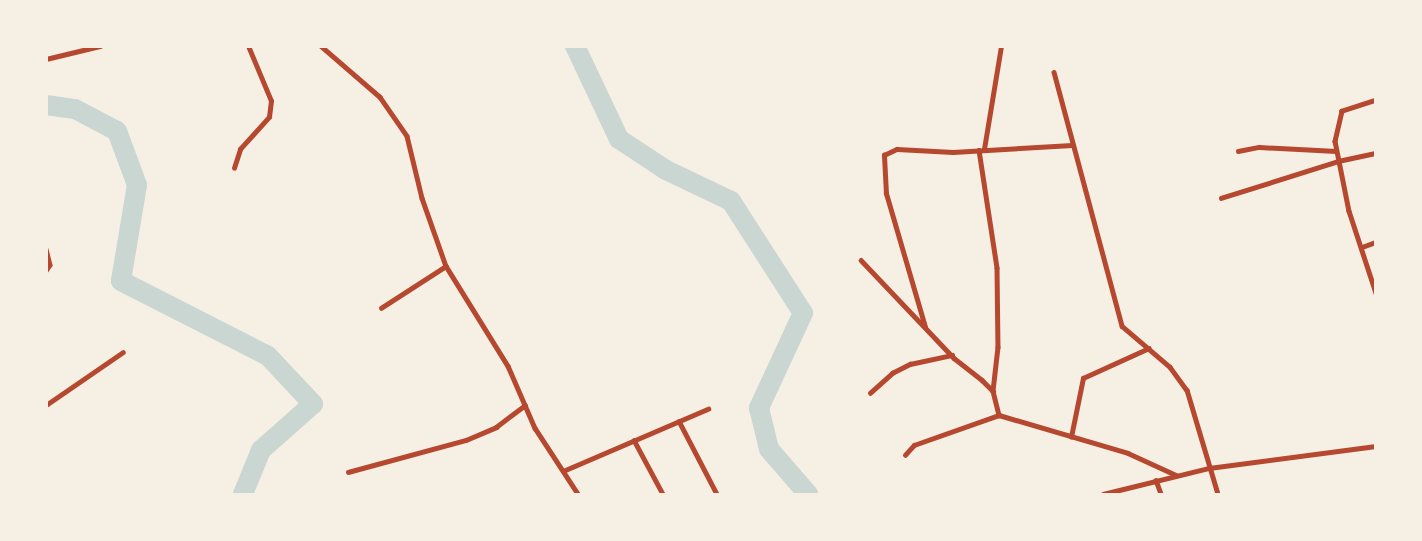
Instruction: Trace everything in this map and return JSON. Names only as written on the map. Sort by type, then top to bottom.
[{"type":"street","points":[[46,59],[100,46]]},
{"type":"street","points":[[234,168],[240,149],[269,117],[271,100],[248,46]]},
{"type":"street","points":[[321,46],[380,97],[407,136],[422,198],[446,266],[508,366],[525,405],[578,495]]},
{"type":"street","points":[[999,415],[993,391],[998,347],[997,268],[981,150],[1001,46]]},
{"type":"street","points":[[1054,72],[1122,327],[1170,367],[1187,390],[1218,495]]},
{"type":"street","points":[[1376,100],[1342,111],[1337,123],[1336,151],[1376,293]]},
{"type":"street","points":[[925,327],[886,194],[884,155],[897,148],[935,153],[1072,145]]},
{"type":"street","points":[[1238,151],[1259,147],[1336,151]]},
{"type":"street","points":[[1221,198],[1338,160],[1376,153]]},
{"type":"street","points":[[1362,247],[1376,242]]},
{"type":"street","points":[[46,249],[50,266],[46,271]]},
{"type":"street","points":[[861,260],[952,355],[993,391]]},
{"type":"street","points":[[381,308],[446,266]]},
{"type":"street","points":[[1071,436],[1083,378],[1149,348]]},
{"type":"street","points":[[46,405],[123,352]]},
{"type":"street","points":[[870,393],[892,373],[910,364],[952,355]]},
{"type":"street","points":[[348,472],[465,440],[496,427],[525,405]]},
{"type":"street","points":[[563,471],[708,409]]},
{"type":"street","points":[[905,455],[914,445],[999,415],[1128,453],[1176,475]]},
{"type":"street","points":[[679,422],[717,495]]},
{"type":"street","points":[[634,440],[663,495]]},
{"type":"street","points":[[1103,495],[1209,468],[1376,446]]},
{"type":"street","points":[[1156,480],[1161,495]]},
{"type":"street","points":[[1125,488],[1125,495]]},
{"type":"waterway","points":[[575,46],[619,139],[666,170],[731,201],[803,313],[759,408],[769,449],[808,494]]},
{"type":"waterway","points":[[46,105],[75,109],[117,131],[137,185],[121,281],[268,356],[313,404],[261,450],[243,494]]}]
